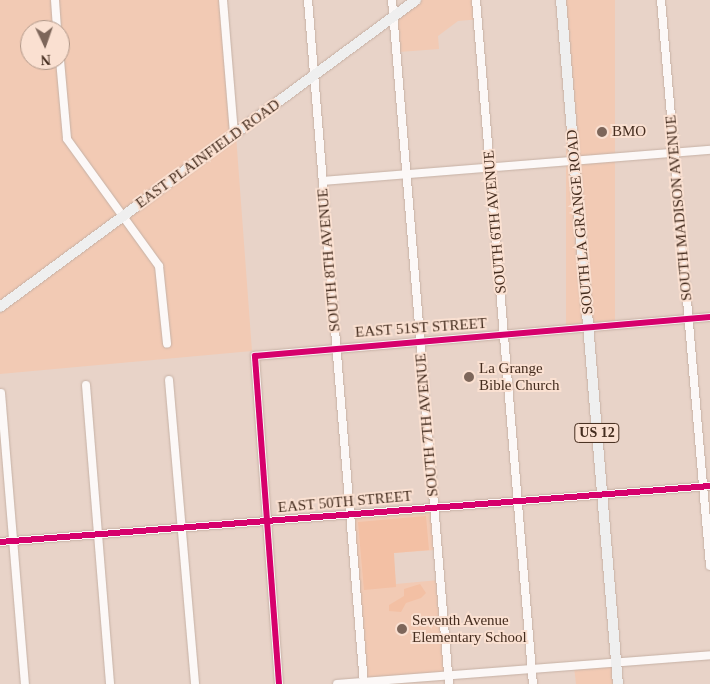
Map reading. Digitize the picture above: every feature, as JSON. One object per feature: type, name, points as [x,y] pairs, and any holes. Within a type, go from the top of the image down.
[{"type":"main road","name":"EAST PLAINFIELD ROAD","points":[[0,307],[416,0]]},
{"type":"main road","name":"SOUTH LA GRANGE ROAD","points":[[561,0],[618,684]]},
{"type":"street","points":[[55,0],[56,20]]},
{"type":"street","points":[[223,0],[234,135]]},
{"type":"street","name":"SOUTH 8TH AVENUE","points":[[308,0],[364,683]]},
{"type":"street","name":"SOUTH 7TH AVENUE","points":[[392,0],[448,680]]},
{"type":"street","name":"SOUTH 6TH AVENUE","points":[[476,0],[533,684]]},
{"type":"street","name":"SOUTH MADISON AVENUE","points":[[661,0],[689,319],[707,486],[710,566]]},
{"type":"street","points":[[61,70],[67,139],[159,266],[167,344]]},
{"type":"street","points":[[323,180],[710,150]]},
{"type":"street","name":"EAST 51ST STREET","points":[[265,521],[255,356],[336,347],[710,318]]},
{"type":"street","points":[[169,380],[195,684]]},
{"type":"street","points":[[86,385],[110,684]]},
{"type":"street","points":[[1,393],[25,684]]},
{"type":"street","name":"EAST 50TH STREET","points":[[0,542],[707,486]]},
{"type":"street","points":[[265,521],[279,684]]},
{"type":"street","points":[[337,684],[448,680],[532,669],[710,655]]},
{"type":"shaded area","points":[[0,0],[226,0],[252,351],[0,374]]},
{"type":"shaded area","points":[[421,0],[479,0],[481,19],[458,21],[438,36],[439,49],[399,52],[396,18]]},
{"type":"shaded area","points":[[566,0],[615,0],[615,325],[566,325]]},
{"type":"shaded area","name":"Seventh Avenue Elementary School","points":[[433,508],[436,550],[393,553],[396,584],[439,580],[446,674],[365,681],[352,515]]},
{"type":"shaded area","points":[[426,516],[429,550],[394,553],[396,587],[364,590],[358,522]]},
{"type":"shaded area","points":[[420,584],[426,593],[421,598],[406,603],[401,612],[389,611],[389,605],[404,596],[404,589]]},
{"type":"shaded area","points":[[614,664],[616,684],[576,684],[574,667]]},
{"type":"cycle path","points":[[279,684],[255,356],[710,317]]},
{"type":"cycle path","points":[[0,542],[710,486]]},
{"type":"place","name":"BMO","points":[[602,132]]},
{"type":"place","name":"La Grange Bible Church","points":[[469,377]]},
{"type":"place","name":"Seventh Avenue Elementary School","points":[[402,629]]}]
